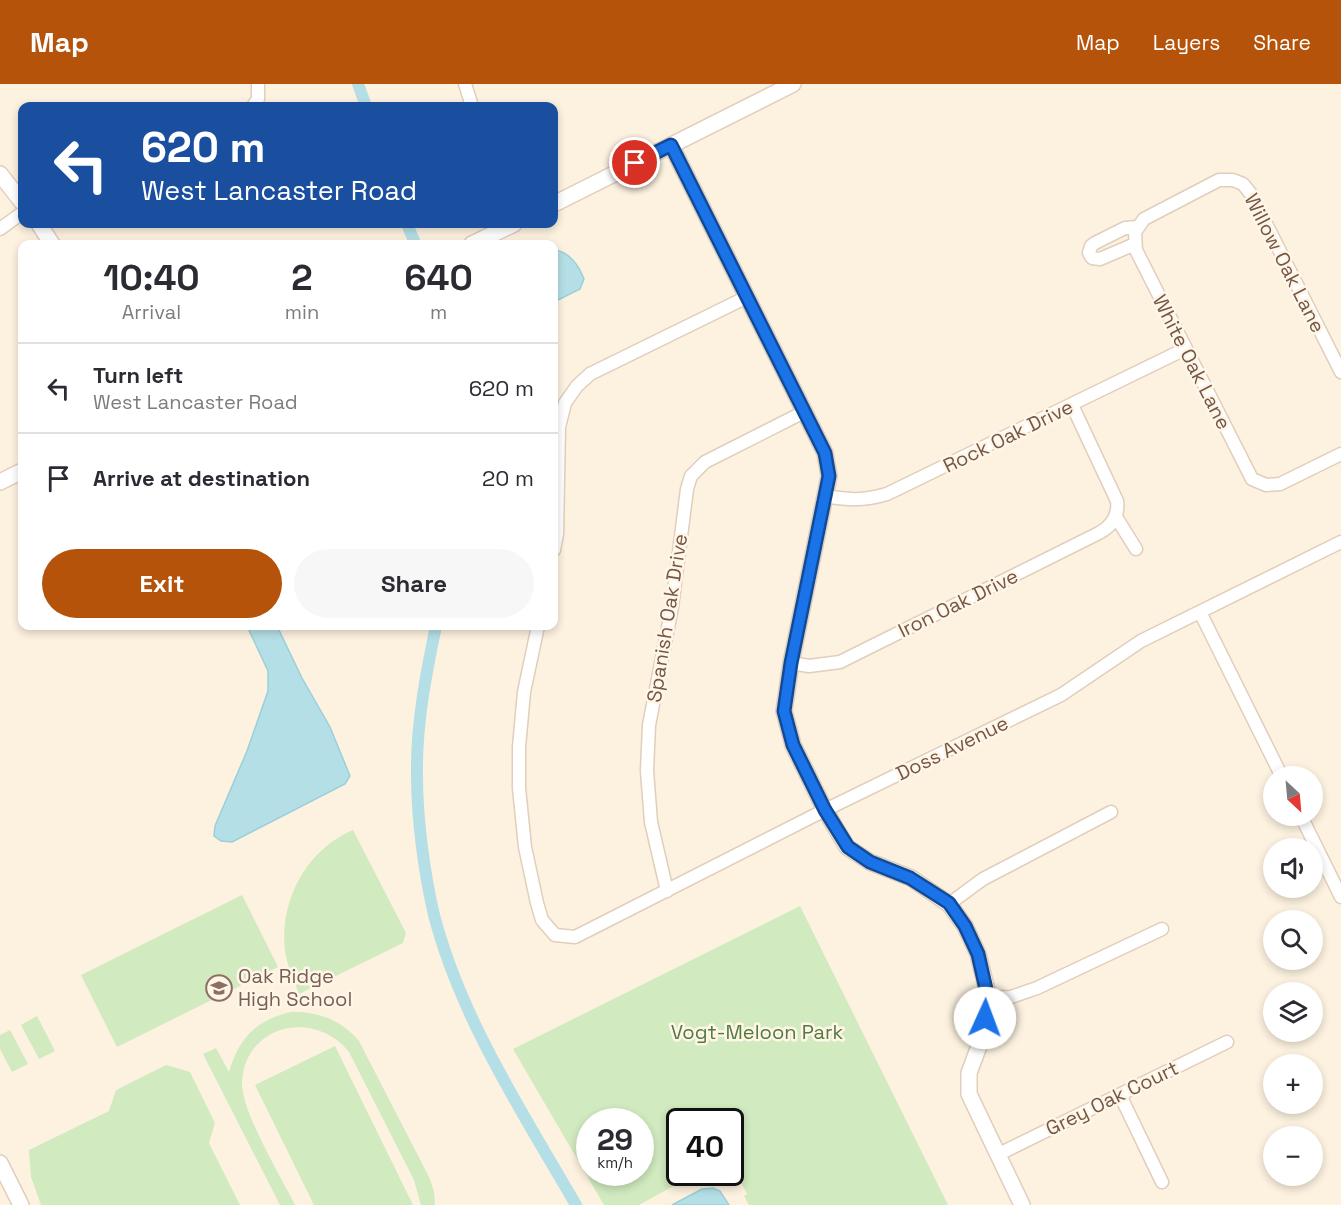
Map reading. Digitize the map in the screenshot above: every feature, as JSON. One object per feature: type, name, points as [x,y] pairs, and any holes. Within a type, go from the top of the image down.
[{"type":"street","points":[[256,102],[258,84]]},
{"type":"street","points":[[465,84],[471,102]]},
{"type":"street","points":[[558,202],[793,84]]},
{"type":"street","points":[[671,145],[825,453],[828,466],[825,496],[791,663],[784,711],[793,745],[825,810],[848,847],[870,862],[910,878],[949,903],[965,926],[978,954],[988,998],[982,1038],[969,1073],[969,1094],[1022,1205]]},
{"type":"street","points":[[0,174],[18,197]]},
{"type":"street","name":"Willow Oak Lane","points":[[1137,228],[1150,215],[1219,180],[1233,180],[1243,184],[1251,194],[1341,372]]},
{"type":"street","points":[[0,229],[18,216]]},
{"type":"street","points":[[480,240],[506,228]]},
{"type":"street","points":[[1125,228],[1137,228],[1135,244],[1100,259],[1092,258],[1089,253],[1095,243],[1125,228]]},
{"type":"street","name":"White Oak Lane","points":[[1135,244],[1185,349],[1252,479],[1266,485],[1280,484],[1341,454]]},
{"type":"street","points":[[558,498],[560,427],[565,403],[577,386],[590,374],[747,297]]},
{"type":"street","name":"Rock Oak Drive","points":[[825,496],[852,501],[887,494],[1185,349]]},
{"type":"street","points":[[1072,405],[1115,493],[1118,506],[1116,517],[1136,549]]},
{"type":"street","name":"Spanish Oak Drive","points":[[668,891],[651,822],[647,771],[650,725],[672,607],[687,489],[691,476],[705,462],[804,412]]},
{"type":"street","points":[[0,482],[18,473]]},
{"type":"street","name":"Iron Oak Drive","points":[[791,663],[809,666],[840,662],[1099,533],[1116,517]]},
{"type":"street","name":"Doss Avenue","points":[[537,630],[524,692],[519,747],[519,788],[525,847],[542,920],[555,935],[575,937],[1061,694],[1141,641],[1341,542]]},
{"type":"street","points":[[1200,612],[1276,766]]},
{"type":"street","points":[[949,903],[983,879],[1111,812]]},
{"type":"street","points":[[1306,826],[1341,897]]},
{"type":"street","points":[[988,998],[1011,997],[1037,988],[1162,929]]},
{"type":"street","name":"Grey Oak Court","points":[[997,1155],[1227,1042]]},
{"type":"street","points":[[1120,1095],[1162,1182]]},
{"type":"street","points":[[0,1163],[21,1205]]},
{"type":"green space","points":[[353,830],[406,933],[403,943],[299,994],[285,950],[284,932],[292,896],[310,863],[322,850]]},
{"type":"green space","points":[[242,895],[278,967],[117,1047],[81,975]]},
{"type":"green space","name":"Vogt-Meloon Park","points":[[800,906],[948,1205],[749,1205],[744,1196],[747,1194],[743,1186],[744,1108],[666,1108],[666,1186],[673,1186],[639,1205],[604,1205],[593,1186],[654,1186],[654,1108],[576,1108],[576,1157],[513,1049]]},
{"type":"green space","points":[[291,1012],[310,1013],[328,1018],[345,1027],[359,1041],[429,1177],[434,1191],[435,1205],[421,1205],[414,1180],[349,1052],[334,1038],[318,1030],[300,1027],[283,1029],[267,1036],[254,1048],[245,1064],[242,1084],[248,1111],[255,1127],[295,1205],[280,1205],[203,1054],[216,1048],[229,1072],[238,1049],[251,1032],[268,1020]]},
{"type":"green space","points":[[37,1016],[55,1051],[39,1059],[21,1025]]},
{"type":"green space","points":[[10,1030],[28,1064],[12,1072],[0,1049],[0,1035]]},
{"type":"green space","points":[[335,1046],[413,1205],[314,1205],[255,1085]]},
{"type":"green space","points":[[166,1065],[190,1072],[215,1123],[209,1143],[240,1205],[41,1205],[31,1177],[29,1150],[109,1111],[116,1090]]},
{"type":"water","points":[[558,251],[573,260],[579,269],[584,279],[580,289],[558,300]]},
{"type":"water","points":[[249,630],[279,630],[302,678],[330,727],[350,776],[345,784],[232,842],[221,841],[214,836],[215,826],[247,751],[268,691],[268,671]]},
{"type":"water","points":[[713,1188],[720,1191],[729,1205],[672,1205],[702,1189]]},
{"type":"waterway","points":[[358,84],[365,102]]},
{"type":"waterway","points":[[409,228],[414,240]]},
{"type":"waterway","points":[[435,630],[422,700],[417,756],[420,827],[434,915],[460,991],[477,1028],[515,1100],[576,1205]]},
{"type":"place","name":"Oak Ridge High School","points":[[219,988]]},
{"type":"route","points":[[635,163],[671,145],[825,453],[829,476],[791,663],[784,711],[793,745],[825,810],[848,847],[870,862],[910,878],[949,903],[965,926],[978,954],[988,998],[985,1018]]}]
